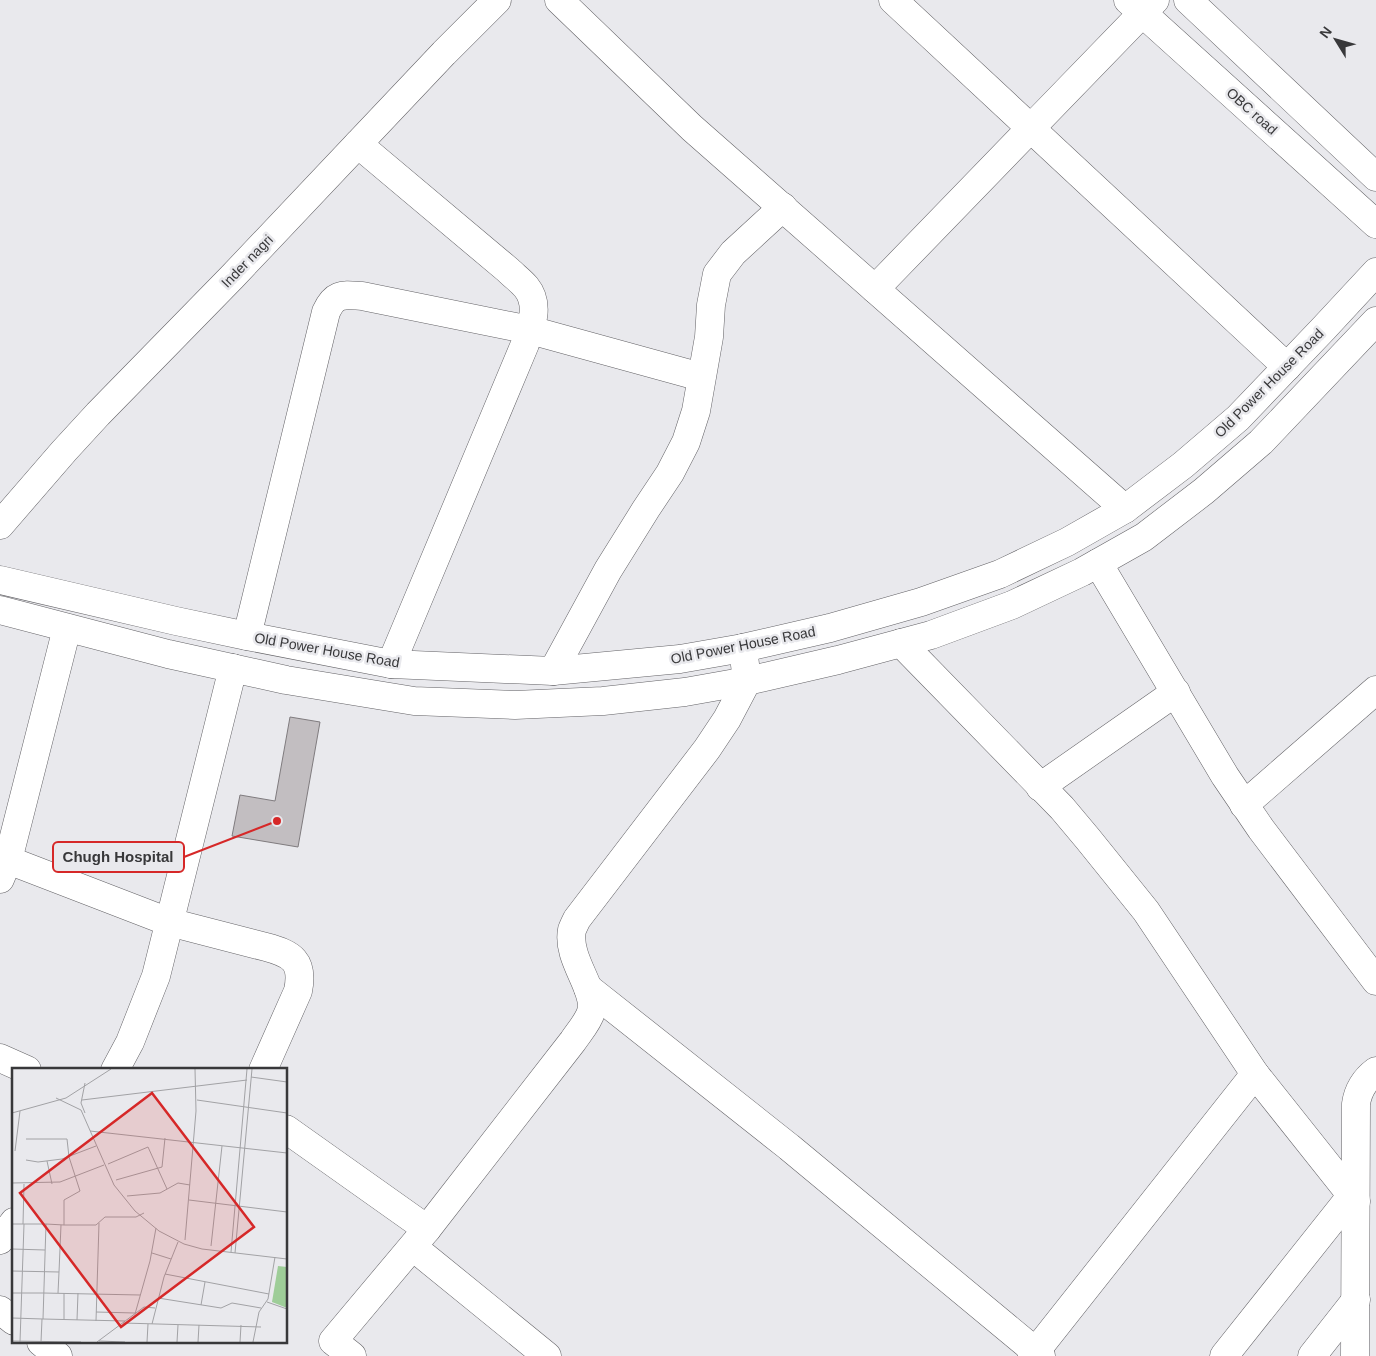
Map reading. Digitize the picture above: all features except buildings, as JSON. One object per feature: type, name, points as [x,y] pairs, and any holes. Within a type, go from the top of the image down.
[{"type":"main road","name":"Inder nagri","points":[[0,525],[98,414],[232,277],[444,53],[498,0]]},
{"type":"main road","points":[[559,0],[692,128],[1125,509]]},
{"type":"main road","points":[[893,0],[1287,366]]},
{"type":"main road","points":[[1188,0],[1376,177]]},
{"type":"main road","points":[[875,289],[1030,128],[1141,4]]},
{"type":"main road","name":"OBC road","points":[[1141,4],[1376,224]]},
{"type":"main road","points":[[358,144],[508,270],[526,287],[533,299],[534,317],[530,330],[391,664]]},
{"type":"main road","points":[[553,671],[608,570],[670,473],[686,442],[696,411],[717,274],[733,253],[782,207]]},
{"type":"main road","name":"Old Power House Road","points":[[0,580],[247,636],[391,664],[553,671],[680,659],[743,648],[830,628],[921,602],[1000,574],[1067,542],[1125,509],[1183,465],[1238,418],[1376,272]]},
{"type":"main road","points":[[247,636],[326,312],[334,298],[341,295],[362,296],[530,330],[702,377]]},
{"type":"main road","points":[[0,610],[168,654],[286,680],[414,701],[516,705],[603,701],[686,692],[747,681],[901,643],[1012,605],[1082,572],[1144,537],[1204,491],[1261,442],[1376,321]]},
{"type":"main road","points":[[1098,563],[1244,805],[1373,969]]},
{"type":"main road","points":[[67,628],[2,865],[169,922],[280,951],[288,955],[296,962],[300,969],[298,991],[264,1068]]},
{"type":"main road","points":[[901,643],[1062,808],[1088,839],[1146,911],[1254,1074],[1354,1198]]},
{"type":"main road","points":[[336,1351],[420,1238],[587,1021],[592,1011],[592,1004],[588,988],[576,963],[572,946],[572,930],[576,920],[707,749],[727,719],[747,681],[743,648]]},
{"type":"main road","points":[[117,1068],[130,1042],[156,976],[233,668]]},
{"type":"main road","points":[[1244,805],[1376,690]]},
{"type":"main road","points":[[1040,787],[1176,692]]},
{"type":"main road","points":[[588,988],[788,1146],[1036,1354],[1254,1074]]},
{"type":"main road","points":[[0,1058],[22,1068]]},
{"type":"main road","points":[[1355,1356],[1363,1303],[1354,1198],[1356,1104],[1362,1085],[1376,1071]]},
{"type":"main road","points":[[288,1131],[420,1238],[547,1356]]},
{"type":"main road","points":[[1224,1356],[1354,1198]]},
{"type":"main road","points":[[0,1240],[12,1225]]},
{"type":"main road","points":[[1312,1356],[1363,1303]]},
{"type":"main road","points":[[0,1310],[12,1319]]},
{"type":"main road","points":[[43,1344],[58,1356]]},
{"type":"place","name":"Chugh Hospital","points":[[277,821]]}]
